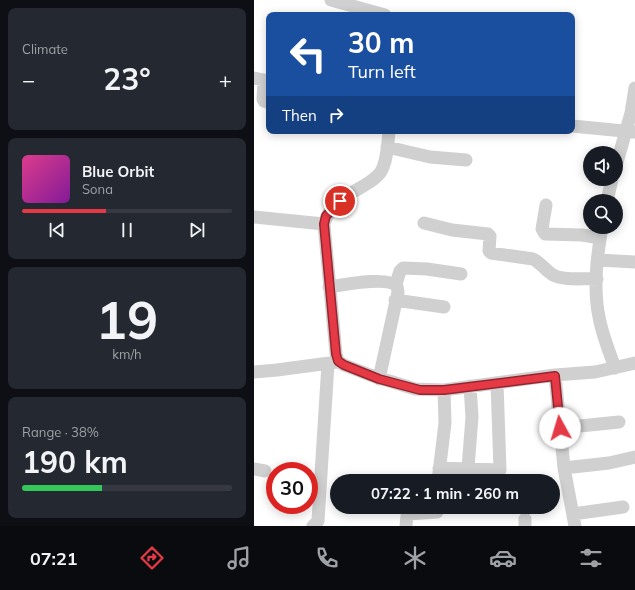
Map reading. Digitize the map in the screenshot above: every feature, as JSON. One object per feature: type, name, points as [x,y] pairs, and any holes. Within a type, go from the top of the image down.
[{"type":"street","points":[[331,0],[374,12]]},
{"type":"street","points":[[254,78],[264,80],[263,99],[266,101]]},
{"type":"street","points":[[623,150],[631,131],[631,113],[635,88]]},
{"type":"street","points":[[575,126],[631,131]]},
{"type":"street","points":[[313,526],[318,522],[333,363],[336,354],[324,224],[326,216],[340,201],[372,180],[381,172],[389,134]]},
{"type":"street","points":[[387,147],[430,157],[466,160]]},
{"type":"street","points":[[546,205],[542,229],[545,234],[588,234]]},
{"type":"street","points":[[254,217],[324,224]]},
{"type":"street","points":[[424,223],[452,230],[488,234],[490,236],[489,252],[491,254],[533,259],[549,272],[561,278],[597,279]]},
{"type":"street","points":[[601,234],[597,279],[599,316],[603,334],[615,368]]},
{"type":"street","points":[[598,260],[635,262]]},
{"type":"street","points":[[379,379],[398,289],[396,284],[400,271],[403,268],[427,269],[461,274]]},
{"type":"street","points":[[329,287],[376,281],[396,284]]},
{"type":"street","points":[[395,300],[444,307]]},
{"type":"street","points":[[254,372],[333,363],[344,365],[379,379],[415,389],[444,390],[595,372],[635,363]]},
{"type":"street","points":[[555,376],[564,468],[574,520],[623,507]]},
{"type":"street","points":[[439,468],[498,470],[500,468],[497,383]]},
{"type":"street","points":[[468,468],[472,417],[470,386]]},
{"type":"street","points":[[439,474],[445,424],[444,390]]},
{"type":"street","points":[[560,428],[619,422]]},
{"type":"street","points":[[564,468],[609,463],[635,457]]},
{"type":"street","points":[[406,526],[408,514]]},
{"type":"route","points":[[340,201],[326,216],[324,224],[336,354],[338,361],[341,364],[379,379],[420,390],[444,390],[555,376],[560,428]]}]
